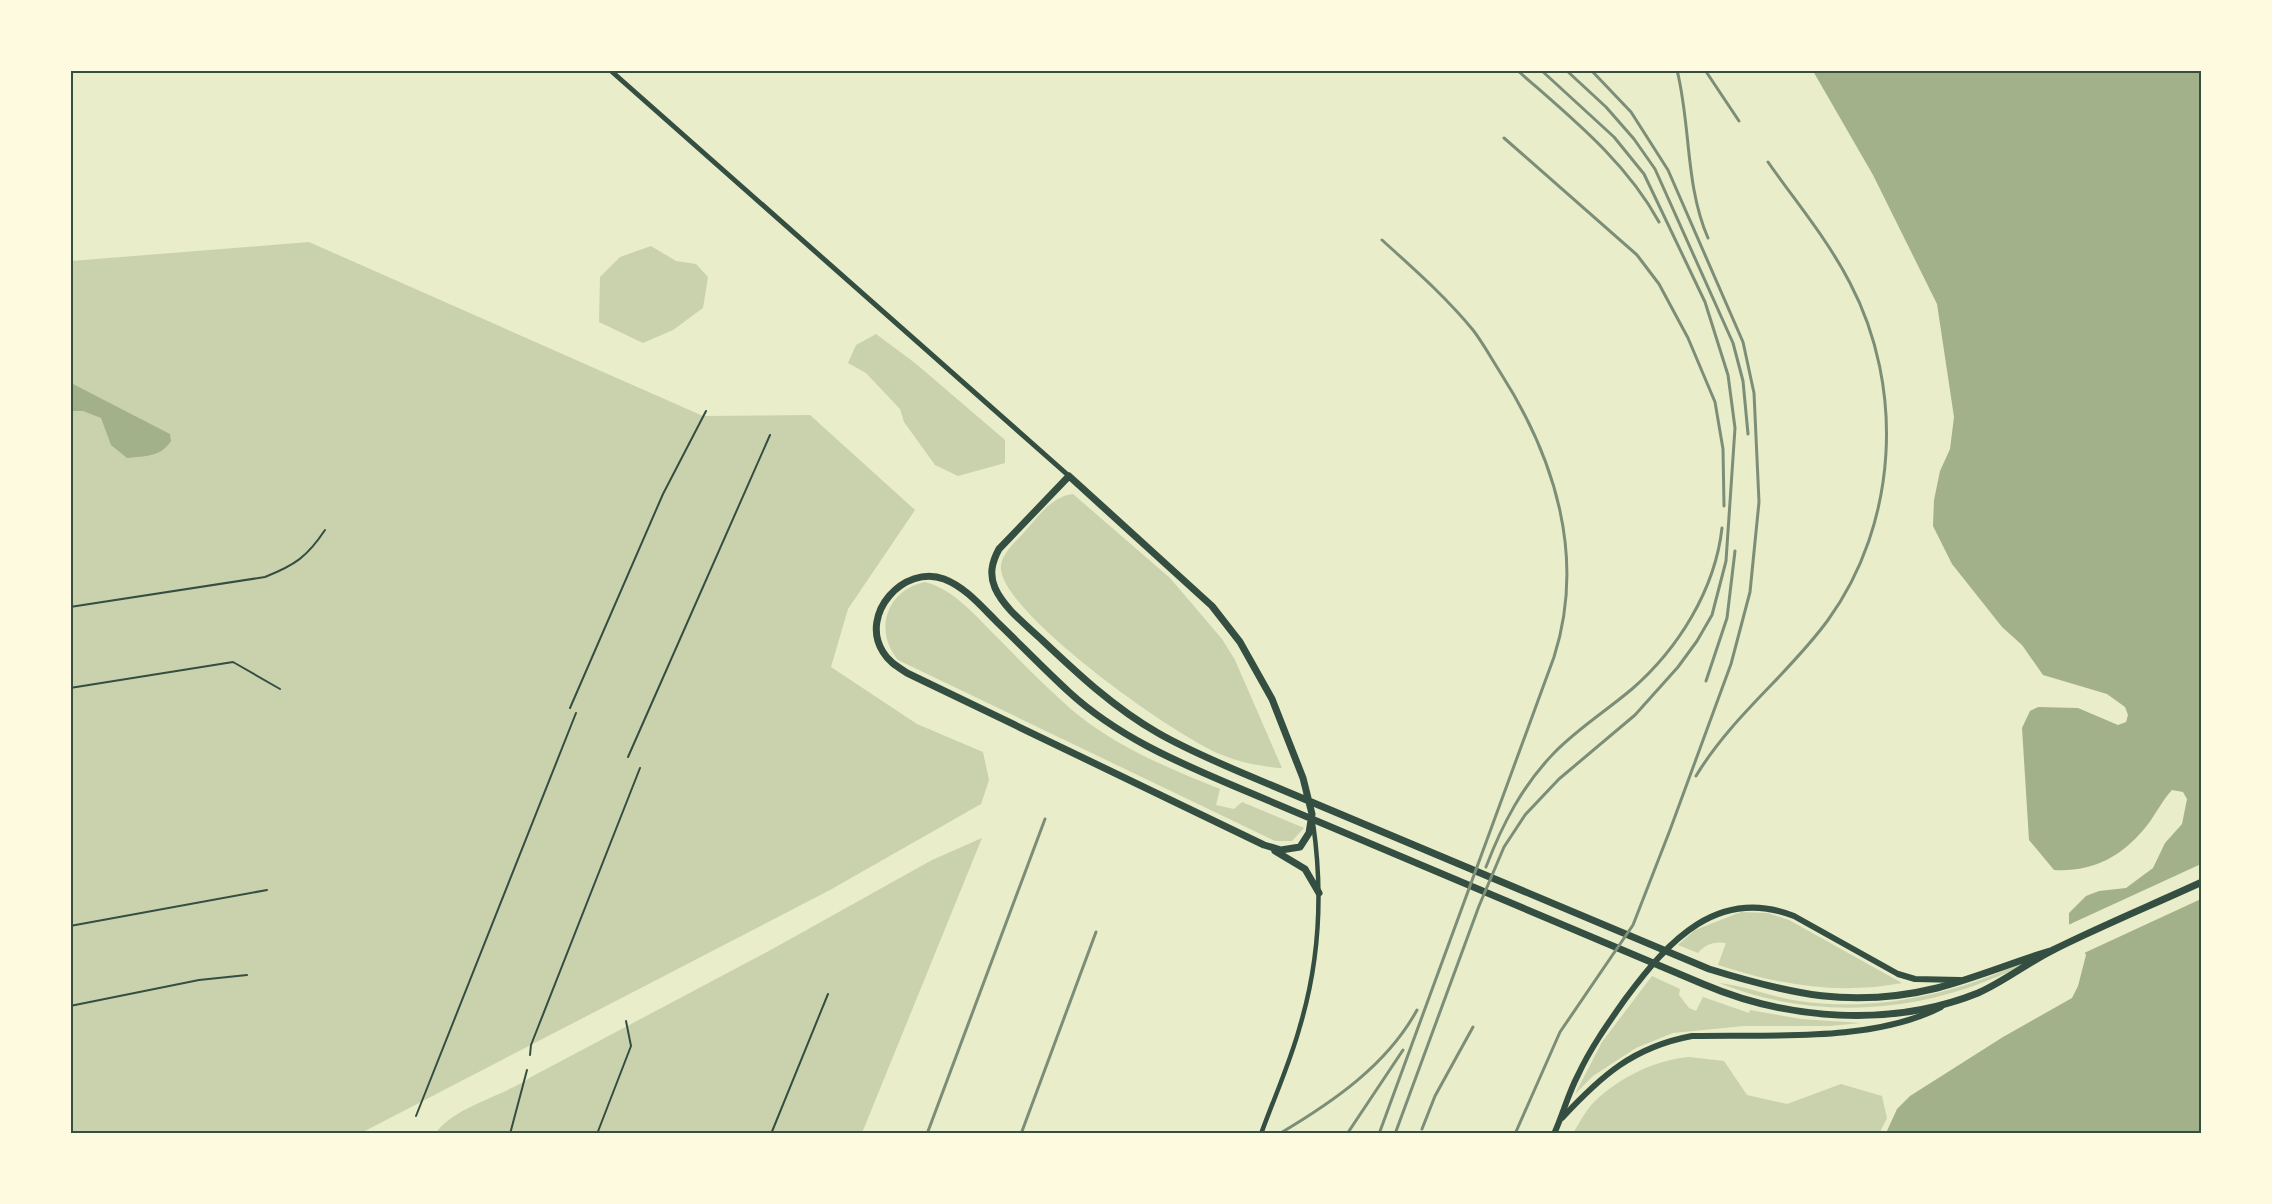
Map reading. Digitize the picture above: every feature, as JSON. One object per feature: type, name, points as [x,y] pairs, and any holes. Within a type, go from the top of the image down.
[{"type":"main road","points":[[1264,845],[1281,850],[1299,847],[1309,833],[1312,814],[1295,753],[1272,699],[1240,642],[1212,606],[1069,476],[999,549],[993,560],[992,573],[996,588],[1011,610],[1109,699],[1157,733],[1240,772],[1709,969],[1772,989],[1838,998],[1865,998],[1908,993],[1965,979],[2050,951],[2202,882]]},
{"type":"main road","points":[[1319,893],[1305,869],[1264,845],[928,684],[892,663],[882,651],[877,630],[878,617],[889,595],[909,579],[923,575],[933,576],[959,587],[1071,693],[1117,730],[1171,759],[1703,984],[1770,1006],[1817,1014],[1861,1015],[1950,1002]]},
{"type":"main road","points":[[1554,1134],[1577,1076],[1598,1038],[1634,988],[1687,929],[1703,920],[1733,909],[1763,907],[1778,909],[1810,924],[1884,968],[1907,977],[1942,981],[1965,979]]},
{"type":"main road","points":[[1560,1121],[1599,1079],[1634,1056],[1670,1040],[1692,1036],[1851,1030],[1914,1018],[2001,982],[2050,951]]},
{"type":"street","points":[[610,70],[1069,476]]},
{"type":"street","points":[[1261,1134],[1300,1028],[1317,954],[1319,893],[1312,814]]},
{"type":"lane","points":[[570,708],[663,494],[706,411]]},
{"type":"lane","points":[[627,757],[770,435]]},
{"type":"lane","points":[[70,607],[265,577],[282,570],[311,552],[325,530]]},
{"type":"lane","points":[[70,688],[233,662],[280,689]]},
{"type":"lane","points":[[416,1116],[576,713]]},
{"type":"lane","points":[[530,1055],[531,1045],[640,768]]},
{"type":"lane","points":[[70,926],[267,890]]},
{"type":"lane","points":[[70,1006],[199,980],[247,975]]},
{"type":"lane","points":[[771,1134],[828,994]]},
{"type":"lane","points":[[597,1134],[631,1046],[626,1021]]},
{"type":"lane","points":[[510,1134],[527,1070]]},
{"type":"shaded area","points":[[1813,71],[2201,71],[2201,1133],[1886,1133],[1897,1109],[1910,1096],[2003,1037],[2072,998],[2078,986],[2086,955],[2069,924],[2069,913],[2086,896],[2099,891],[2126,888],[2153,868],[2165,843],[2182,824],[2187,799],[2183,792],[2172,790],[2149,823],[2126,848],[2093,866],[2054,870],[2029,840],[2022,728],[2030,711],[2038,707],[2078,708],[2118,725],[2126,722],[2128,715],[2125,707],[2107,694],[2043,675],[2022,645],[2002,627],[1952,564],[1933,526],[1934,500],[1940,471],[1950,449],[1954,417],[1937,304],[1873,175]]},
{"type":"shaded area","points":[[309,242],[703,416],[810,415],[915,510],[848,609],[831,667],[917,724],[983,752],[989,780],[981,804],[830,890],[361,1133],[71,1133],[71,261]]},
{"type":"shaded area","points":[[651,246],[676,261],[696,264],[708,277],[703,308],[673,330],[643,343],[599,322],[600,277],[620,257]]},
{"type":"shaded area","points":[[876,334],[915,363],[1005,440],[1005,463],[958,476],[935,465],[904,422],[900,409],[866,373],[848,363],[856,345]]},
{"type":"shaded area","points":[[71,383],[170,434],[171,441],[157,453],[127,458],[111,445],[101,418],[83,411],[71,411]]},
{"type":"shaded area","points":[[1073,494],[1170,578],[1222,639],[1235,660],[1282,768],[1232,758],[1202,745],[1171,727],[1062,645],[1010,591],[1001,570],[1006,553],[1047,507],[1059,498]]},
{"type":"shaded area","points":[[925,582],[957,598],[1063,702],[1106,735],[1162,765],[1220,789],[1216,805],[1234,809],[1242,802],[1304,828],[1292,841],[1275,841],[898,660],[886,636],[888,613],[893,602],[901,593]]},
{"type":"shaded area","points":[[982,838],[862,1133],[435,1134],[443,1124],[466,1109],[520,1084],[767,952],[932,860]]},
{"type":"shaded area","points":[[1741,912],[1768,913],[1789,920],[1902,983],[1832,988],[1786,983],[1718,965],[1726,943],[1711,944],[1698,953],[1678,945],[1695,930]]},
{"type":"shaded area","points":[[2026,962],[2006,973],[1952,993],[1885,1006],[1852,1008],[1784,1002],[1719,983],[1799,1001],[1828,1004],[1885,1002],[1914,998],[1970,984]]},
{"type":"shaded area","points":[[1652,976],[1680,989],[1679,995],[1689,1008],[1696,1011],[1703,997],[1749,1013],[1750,1010],[1801,1019],[1861,1023],[1829,1026],[1744,1026],[1673,1033],[1636,1048],[1593,1076],[1575,1094],[1602,1042]]},
{"type":"shaded area","points":[[1689,1057],[1724,1061],[1747,1095],[1787,1104],[1841,1084],[1882,1096],[1887,1118],[1879,1134],[1573,1133],[1585,1113],[1614,1085],[1650,1066]]},
{"type":"pier","points":[[2201,864],[2201,899],[2082,954],[2066,926]]},
{"type":"railway","points":[[1517,70],[1576,122],[1613,159],[1630,179],[1659,222]]},
{"type":"railway","points":[[1395,1134],[1479,906],[1504,847],[1525,815],[1559,779],[1635,715],[1678,667],[1712,615],[1726,561],[1735,428],[1728,375],[1705,302],[1644,174],[1614,137],[1541,70]]},
{"type":"railway","points":[[1566,70],[1606,107],[1634,139],[1655,169],[1733,343],[1743,381],[1748,434]]},
{"type":"railway","points":[[1515,1134],[1560,1032],[1633,925],[1670,830],[1731,664],[1750,592],[1759,502],[1754,393],[1743,342],[1668,170],[1631,112],[1591,70]]},
{"type":"railway","points":[[1677,70],[1685,112],[1695,197],[1708,238]]},
{"type":"railway","points":[[1705,70],[1739,121]]},
{"type":"railway","points":[[1504,138],[1637,255],[1659,284],[1688,338],[1715,402],[1723,449],[1724,506]]},
{"type":"railway","points":[[1696,776],[1726,734],[1796,659],[1828,620],[1851,582],[1869,541],[1880,498],[1886,454],[1886,410],[1880,366],[1868,324],[1850,283],[1832,252],[1768,162]]},
{"type":"railway","points":[[1379,1134],[1554,657],[1563,620],[1567,582],[1560,509],[1550,474],[1519,405],[1473,330],[1441,295],[1382,240]]},
{"type":"railway","points":[[1486,867],[1514,807],[1532,779],[1572,736],[1649,673],[1679,637],[1703,596],[1718,551],[1722,528]]},
{"type":"railway","points":[[1706,681],[1727,618],[1735,551]]},
{"type":"railway","points":[[927,1134],[1045,819]]},
{"type":"railway","points":[[1021,1134],[1096,932]]},
{"type":"railway","points":[[1279,1134],[1319,1109],[1357,1081],[1390,1048],[1405,1030],[1417,1010]]},
{"type":"railway","points":[[1422,1129],[1435,1096],[1473,1027]]},
{"type":"railway","points":[[1347,1134],[1403,1050]]}]
